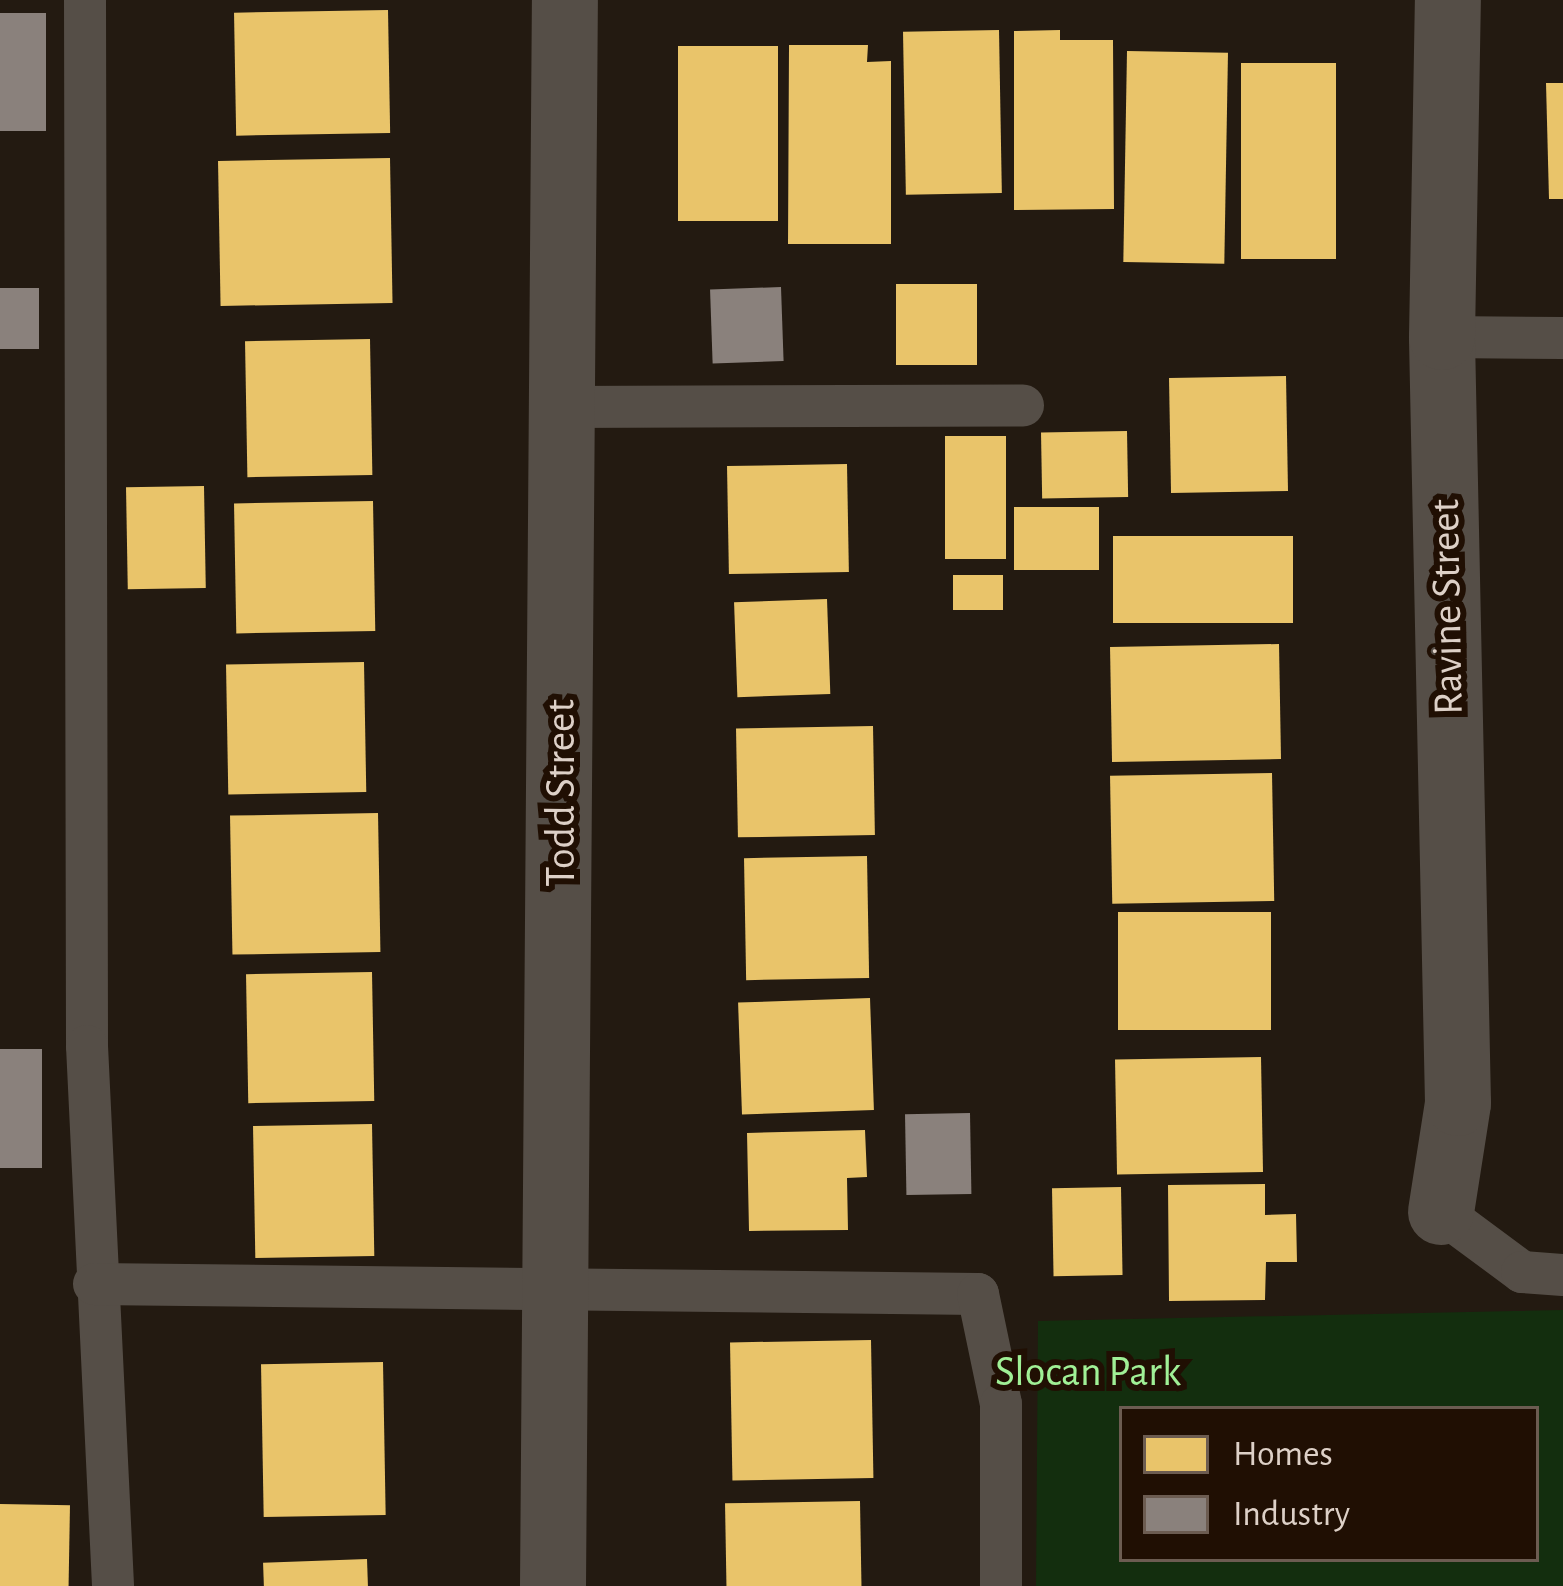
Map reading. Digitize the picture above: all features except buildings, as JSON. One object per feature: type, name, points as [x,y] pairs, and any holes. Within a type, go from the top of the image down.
[{"type":"street","name":"Todd Street","points":[[553,1586],[559,1288],[565,0]]},
{"type":"street","name":"Ravine Street","points":[[1441,1212],[1458,1103],[1442,337],[1448,0]]},
{"type":"lane","points":[[85,0],[82,437],[94,1284],[114,1493],[113,1586]]},
{"type":"lane","points":[[1442,337],[1563,338]]},
{"type":"lane","points":[[563,407],[1023,405]]},
{"type":"lane","points":[[1441,1212],[1522,1272],[1563,1276]]},
{"type":"lane","points":[[94,1284],[978,1294],[1001,1404],[1001,1586]]},
{"type":"green space","name":"Slocan Park","points":[[1563,1310],[1563,1586],[1036,1586],[1038,1321]]}]
